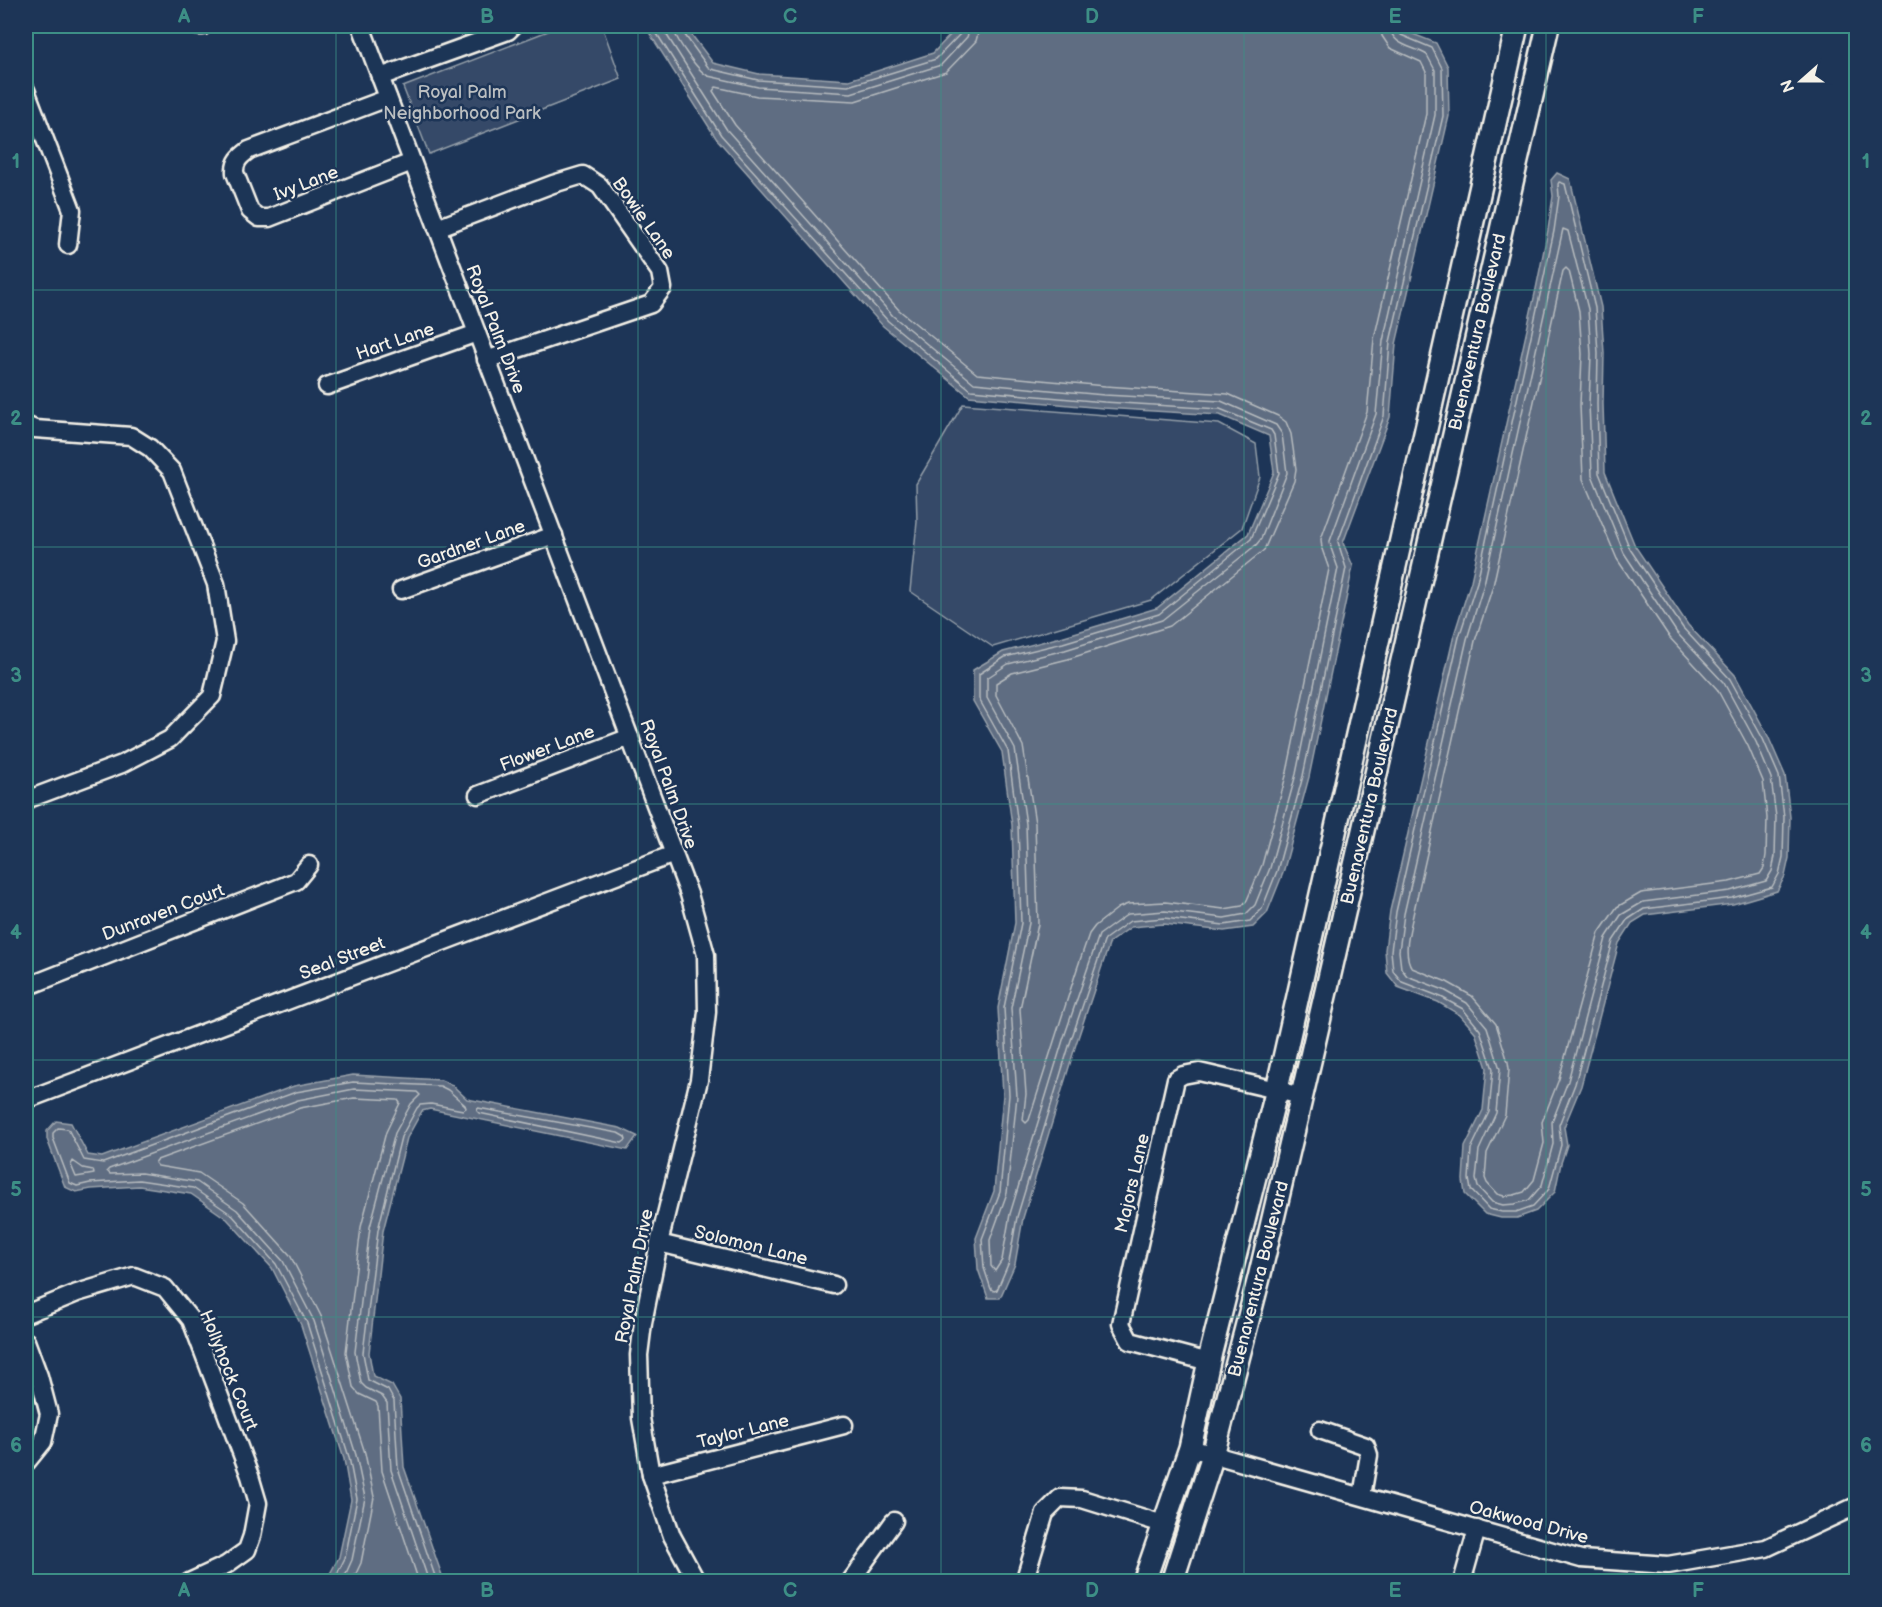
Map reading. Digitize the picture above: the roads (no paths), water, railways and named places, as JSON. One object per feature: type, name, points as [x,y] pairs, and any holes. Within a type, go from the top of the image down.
[{"type":"main road","name":"Buenaventura Boulevard","points":[[1144,1581],[1190,1448],[1277,1089],[1517,26]]},
{"type":"main road","name":"Buenaventura Boulevard","points":[[1172,1581],[1213,1455],[1259,1278],[1548,26]]},
{"type":"street","points":[[197,26],[203,26]]},
{"type":"street","name":"Royal Palm Drive","points":[[360,26],[486,360],[555,535],[689,894],[706,955],[707,1012],[699,1080],[659,1242],[639,1355],[641,1418],[651,1475],[672,1536],[697,1581]]},
{"type":"street","points":[[380,77],[508,32],[513,26]]},
{"type":"street","points":[[26,90],[72,210],[68,245]]},
{"type":"street","name":"Ivy Lane","points":[[388,98],[249,150],[240,157],[235,166],[235,173],[250,211],[259,218],[269,218],[412,162]]},
{"type":"street","name":"Bowie Lane","points":[[437,228],[583,175],[600,186],[660,272],[663,288],[651,304],[486,360]]},
{"type":"street","name":"Hart Lane","points":[[327,386],[477,333]]},
{"type":"street","points":[[26,425],[35,429],[130,436],[150,448],[172,471],[216,584],[225,641],[212,696],[170,739],[122,764],[26,800]]},
{"type":"street","name":"Gardner Lane","points":[[401,590],[555,535]]},
{"type":"street","name":"Flower Lane","points":[[478,795],[630,737]]},
{"type":"street","name":"Seal Street","points":[[26,1100],[674,854]]},
{"type":"street","name":"Dunraven Court","points":[[26,987],[296,881],[309,865]]},
{"type":"street","points":[[1284,1056],[1310,1061]]},
{"type":"street","name":"Majors Lane","points":[[1209,1362],[1130,1341],[1120,1324],[1176,1079],[1199,1072],[1302,1096]]},
{"type":"street","name":"Solomon Lane","points":[[659,1242],[834,1285]]},
{"type":"street","name":"Hollyhock Court","points":[[26,1314],[77,1293],[134,1276],[165,1288],[191,1320],[258,1503],[247,1550],[226,1565],[189,1581]]},
{"type":"street","points":[[26,1341],[39,1376],[49,1414],[43,1442],[26,1462]]},
{"type":"street","name":"Taylor Lane","points":[[651,1475],[844,1425]]},
{"type":"street","points":[[1320,1430],[1366,1446],[1369,1455],[1362,1496]]},
{"type":"street","name":"Oakwood Drive","points":[[1190,1448],[1581,1559],[1668,1565],[1766,1548],[1857,1506]]},
{"type":"street","points":[[1024,1581],[1045,1513],[1060,1498],[1082,1499],[1163,1524]]},
{"type":"street","points":[[850,1581],[894,1521]]},
{"type":"street","points":[[1462,1581],[1477,1529]]},
{"type":"water","points":[[645,26],[685,26],[713,63],[759,74],[849,80],[933,53],[959,26],[1402,26],[1405,31],[1436,43],[1448,67],[1449,116],[1396,344],[1390,417],[1343,543],[1353,566],[1309,777],[1283,873],[1267,913],[1253,927],[1224,931],[1164,924],[1131,927],[1110,942],[1023,1218],[1015,1264],[1000,1298],[988,1298],[978,1269],[976,1238],[994,1191],[1003,1095],[998,1008],[1015,923],[1012,825],[1002,752],[973,701],[973,670],[1003,652],[1157,608],[1248,534],[1274,472],[1269,436],[1220,415],[1103,408],[969,396],[883,326],[716,138]]},
{"type":"water","points":[[1557,173],[1570,179],[1601,307],[1604,353],[1605,472],[1635,546],[1688,625],[1735,675],[1768,736],[1785,775],[1790,817],[1789,858],[1785,876],[1777,891],[1733,904],[1645,915],[1632,923],[1619,943],[1581,1086],[1564,1127],[1567,1145],[1555,1192],[1536,1211],[1517,1218],[1501,1218],[1485,1214],[1465,1194],[1463,1180],[1465,1147],[1483,1110],[1487,1068],[1475,1032],[1460,1015],[1438,1002],[1398,987],[1387,973],[1385,950],[1390,911],[1454,635],[1471,581],[1536,289],[1553,196],[1551,180]]},
{"type":"water","points":[[353,1075],[441,1080],[452,1085],[467,1099],[620,1128],[637,1136],[627,1150],[430,1109],[422,1111],[407,1138],[383,1231],[369,1353],[373,1376],[392,1385],[400,1399],[404,1467],[444,1581],[326,1581],[339,1557],[351,1500],[344,1459],[301,1325],[272,1268],[227,1219],[191,1194],[139,1186],[76,1192],[65,1187],[47,1139],[47,1131],[56,1121],[71,1123],[88,1155],[102,1157],[294,1086]]},
{"type":"park label","name":"Royal Palm Neighborhood Park","points":[[462,102]]}]
